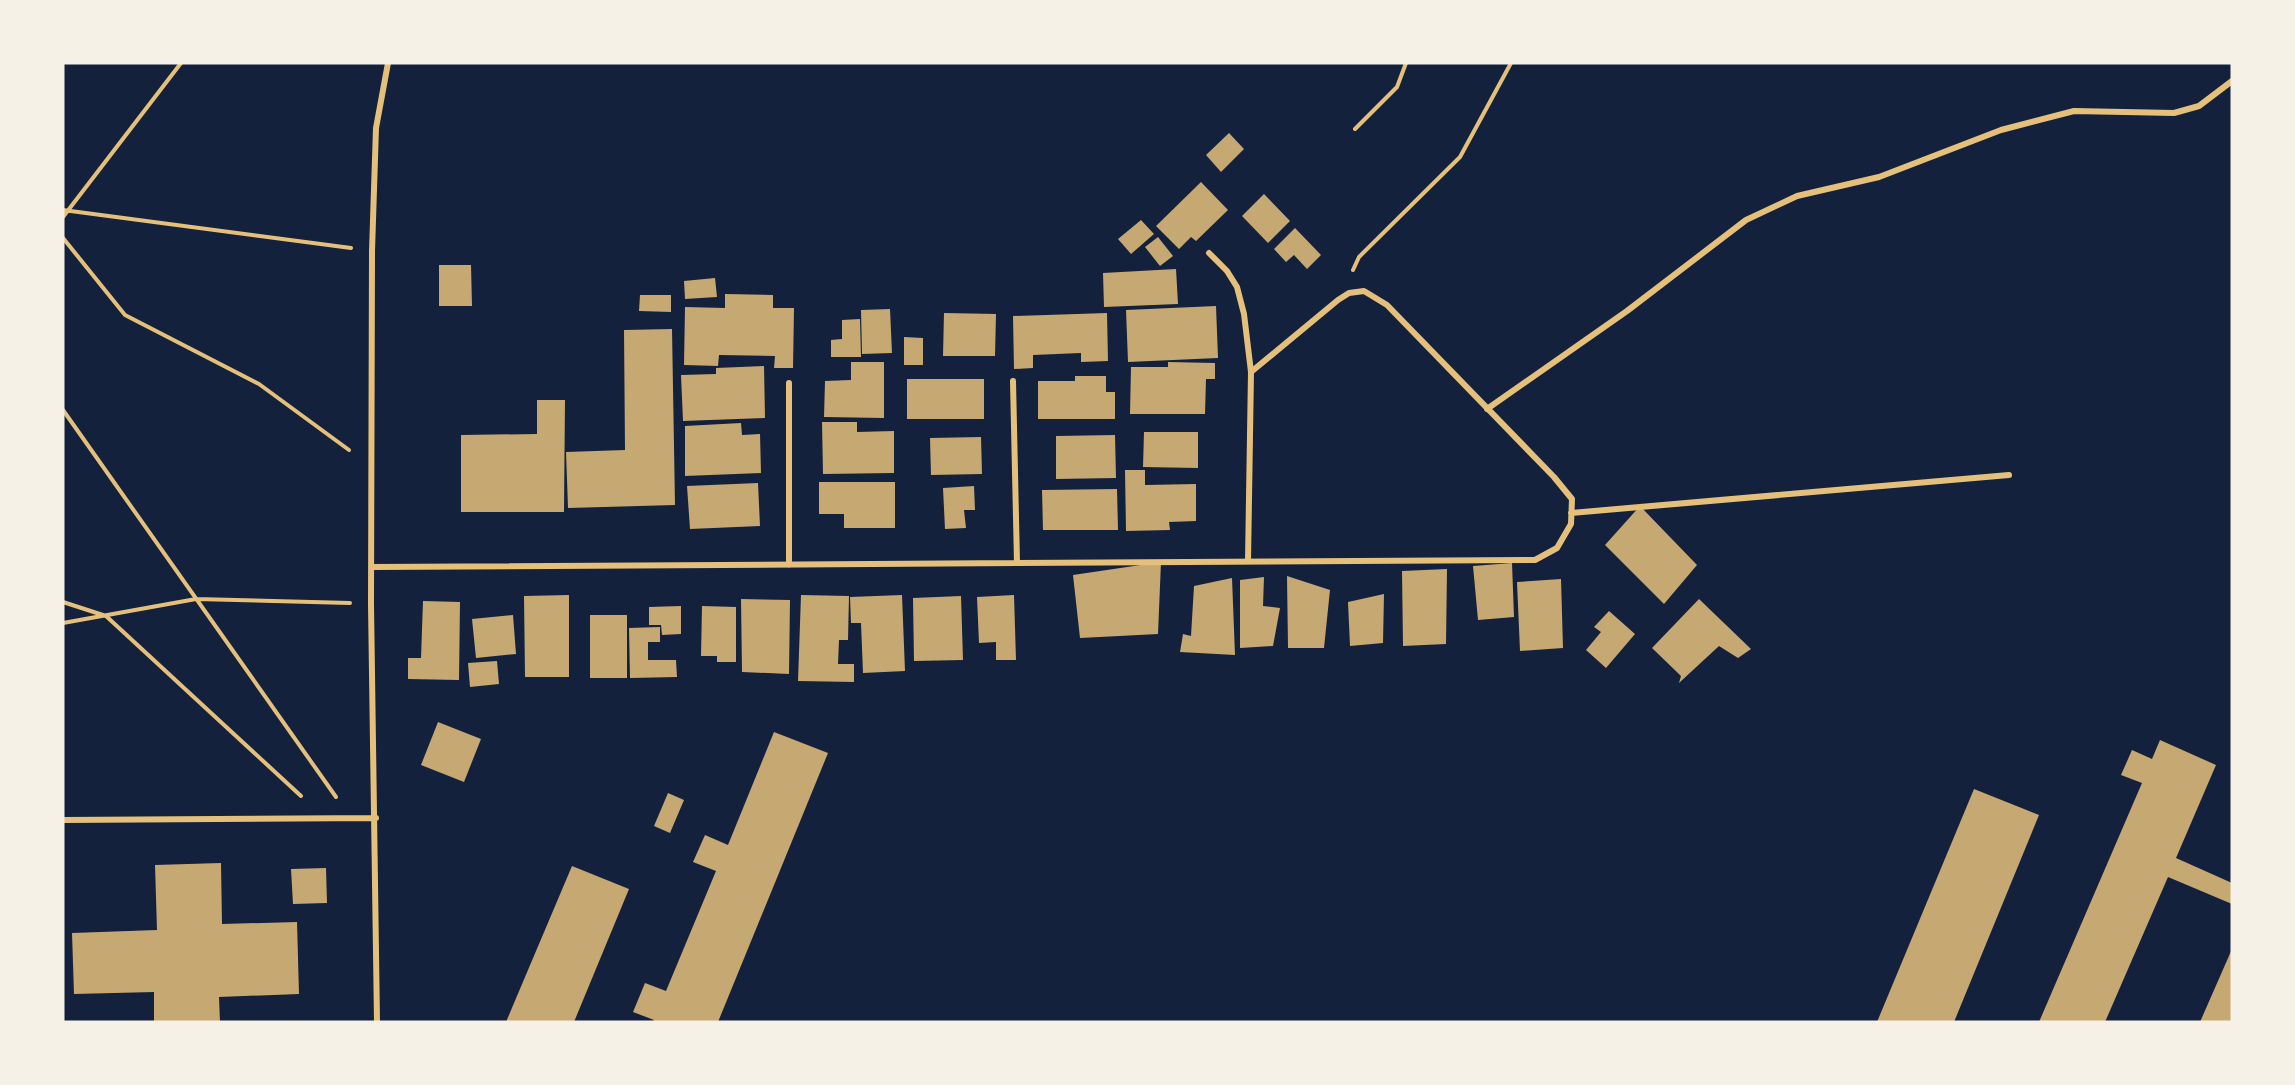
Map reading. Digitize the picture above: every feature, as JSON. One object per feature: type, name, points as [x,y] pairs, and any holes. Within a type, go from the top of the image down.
[{"type":"street","points":[[377,1022],[376,818],[371,604],[372,251],[376,128],[388,63]]},
{"type":"street","points":[[1487,409],[1627,311],[1746,220],[1797,196],[1879,177],[2001,130],[2074,111],[2174,113],[2199,105],[2232,81]]},
{"type":"street","points":[[1209,253],[1227,272],[1237,287],[1244,314],[1251,372],[1248,561]]},
{"type":"street","points":[[371,567],[1535,560],[1557,548],[1571,524],[1572,499],[1554,477],[1387,305],[1365,291],[1349,293],[1338,300],[1251,372]]},
{"type":"street","points":[[1013,381],[1017,563]]},
{"type":"street","points":[[789,383],[789,565]]},
{"type":"street","points":[[1571,513],[2009,475]]},
{"type":"street","points":[[63,830],[64,820],[376,818]]},
{"type":"path","points":[[63,217],[181,63]]},
{"type":"path","points":[[1355,129],[1396,87],[1406,63]]},
{"type":"path","points":[[1349,293],[1348,281],[1359,257],[1460,157],[1511,63]]},
{"type":"path","points":[[63,210],[372,251]]},
{"type":"path","points":[[63,238],[125,315],[260,384],[372,466]]},
{"type":"path","points":[[63,410],[351,818]]},
{"type":"path","points":[[63,623],[196,599],[371,604]]},
{"type":"path","points":[[63,602],[106,616],[325,818]]},
{"type":"building","points":[[1229,133],[1244,149],[1221,172],[1206,155]]},
{"type":"building","points":[[1201,182],[1228,210],[1196,241],[1191,237],[1179,249],[1156,226]]},
{"type":"building","points":[[1264,194],[1290,221],[1268,243],[1242,216]]},
{"type":"building","points":[[1141,220],[1154,234],[1131,254],[1118,239]]},
{"type":"building","points":[[1295,228],[1321,255],[1307,269],[1294,255],[1286,262],[1274,249]]},
{"type":"building","points":[[1158,237],[1173,256],[1160,266],[1145,247]]},
{"type":"building","points":[[439,265],[471,265],[472,306],[439,306]]},
{"type":"building","points":[[1176,269],[1178,304],[1104,307],[1103,273]]},
{"type":"building","points":[[715,278],[717,297],[685,299],[684,281]]},
{"type":"building","points":[[725,294],[773,295],[773,308],[794,308],[793,368],[774,368],[775,356],[719,355],[718,366],[684,365],[685,307],[725,308]]},
{"type":"building","points":[[640,295],[671,295],[671,312],[639,311]]},
{"type":"building","points":[[1216,306],[1218,358],[1128,362],[1126,310]]},
{"type":"building","points":[[890,309],[892,353],[862,354],[861,310]]},
{"type":"building","points":[[944,313],[996,314],[995,356],[943,356]]},
{"type":"building","points":[[1107,313],[1108,361],[1081,362],[1081,353],[1033,355],[1033,368],[1014,369],[1013,316]]},
{"type":"building","points":[[860,319],[861,357],[831,357],[831,340],[842,339],[842,320]]},
{"type":"building","points":[[672,329],[675,505],[568,508],[566,452],[625,450],[624,330]]},
{"type":"building","points":[[904,337],[923,338],[923,365],[904,365]]},
{"type":"building","points":[[851,362],[884,362],[884,418],[824,417],[825,381],[851,380]]},
{"type":"building","points":[[1168,362],[1215,363],[1215,379],[1206,379],[1205,414],[1130,414],[1131,367],[1168,367]]},
{"type":"building","points":[[764,366],[765,418],[683,421],[681,375],[716,374],[716,368]]},
{"type":"building","points":[[1075,376],[1106,376],[1106,392],[1115,392],[1115,419],[1038,419],[1038,381],[1075,381]]},
{"type":"building","points":[[907,379],[984,379],[984,419],[907,419]]},
{"type":"building","points":[[537,400],[565,400],[564,512],[461,512],[461,435],[537,434]]},
{"type":"building","points":[[822,422],[857,422],[857,432],[894,431],[894,473],[823,474]]},
{"type":"building","points":[[741,423],[742,435],[760,434],[761,473],[685,476],[685,426]]},
{"type":"building","points":[[1144,432],[1198,432],[1198,468],[1143,467]]},
{"type":"building","points":[[1115,435],[1116,478],[1056,479],[1056,436]]},
{"type":"building","points":[[981,437],[982,474],[931,475],[930,438]]},
{"type":"building","points":[[1125,470],[1145,470],[1145,485],[1196,484],[1196,521],[1169,522],[1170,530],[1126,531]]},
{"type":"building","points":[[819,482],[895,482],[895,528],[844,528],[844,514],[819,514]]},
{"type":"building","points":[[758,483],[760,526],[690,529],[687,486]]},
{"type":"building","points":[[974,486],[975,510],[964,510],[966,528],[945,529],[943,488]]},
{"type":"building","points":[[1117,489],[1118,530],[1043,530],[1042,490]]},
{"type":"building","points":[[1640,506],[1697,565],[1664,604],[1605,545]]},
{"type":"building","points":[[1161,562],[1158,634],[1080,638],[1073,575]]},
{"type":"building","points":[[1512,563],[1514,617],[1478,620],[1473,566]]},
{"type":"building","points":[[1447,569],[1446,644],[1403,646],[1402,571]]},
{"type":"building","points":[[1287,576],[1330,590],[1324,648],[1288,648]]},
{"type":"building","points":[[1264,577],[1263,606],[1280,608],[1273,646],[1240,648],[1240,580]]},
{"type":"building","points":[[1232,578],[1235,655],[1180,652],[1183,634],[1191,636],[1194,586]]},
{"type":"building","points":[[1561,579],[1563,648],[1520,651],[1517,582]]},
{"type":"building","points":[[1384,594],[1383,643],[1350,646],[1348,602]]},
{"type":"building","points":[[569,595],[569,677],[525,677],[524,596]]},
{"type":"building","points":[[801,595],[849,596],[848,640],[839,640],[838,664],[854,664],[854,682],[798,681]]},
{"type":"building","points":[[902,595],[905,671],[863,673],[861,623],[851,623],[850,597]]},
{"type":"building","points":[[1014,595],[1016,660],[996,660],[996,642],[979,643],[977,597]]},
{"type":"building","points":[[961,596],[963,660],[914,661],[913,598]]},
{"type":"building","points":[[741,599],[790,600],[789,674],[742,672]]},
{"type":"building","points":[[1699,599],[1751,649],[1738,658],[1719,646],[1679,683],[1681,676],[1652,648]]},
{"type":"building","points":[[423,601],[460,602],[459,680],[408,679],[408,658],[421,658]]},
{"type":"building","points":[[681,606],[681,634],[662,635],[661,625],[649,625],[649,607]]},
{"type":"building","points":[[702,606],[736,607],[736,662],[717,662],[717,656],[701,656]]},
{"type":"building","points":[[1609,611],[1635,634],[1606,668],[1586,650],[1601,632],[1594,627]]},
{"type":"building","points":[[513,615],[516,654],[476,658],[472,619]]},
{"type":"building","points":[[590,615],[627,615],[627,678],[590,678]]},
{"type":"building","points":[[660,627],[660,642],[648,642],[648,660],[676,660],[677,677],[630,678],[629,628]]},
{"type":"building","points":[[497,661],[499,684],[470,687],[468,663]]},
{"type":"building","points":[[438,722],[481,739],[464,782],[421,765]]},
{"type":"building","points":[[774,732],[828,753],[718,1022],[653,1022],[654,1020],[633,1012],[645,983],[666,991],[716,871],[693,862],[705,835],[728,845]]},
{"type":"building","points":[[2160,740],[2216,765],[2176,858],[2232,883],[2232,904],[2168,877],[2105,1022],[2039,1022],[2142,783],[2121,775],[2132,750],[2152,759]]},
{"type":"building","points":[[1974,789],[2039,815],[1954,1022],[1877,1022]]},
{"type":"building","points":[[668,793],[684,800],[670,833],[654,826]]},
{"type":"building","points":[[221,863],[222,924],[297,922],[299,994],[219,997],[220,1022],[154,1022],[154,992],[74,994],[72,933],[157,930],[155,865]]},
{"type":"building","points":[[572,866],[629,889],[574,1022],[506,1022]]},
{"type":"building","points":[[326,868],[327,903],[293,904],[291,869]]},
{"type":"building","points":[[2232,949],[2232,1022],[2200,1022]]}]
